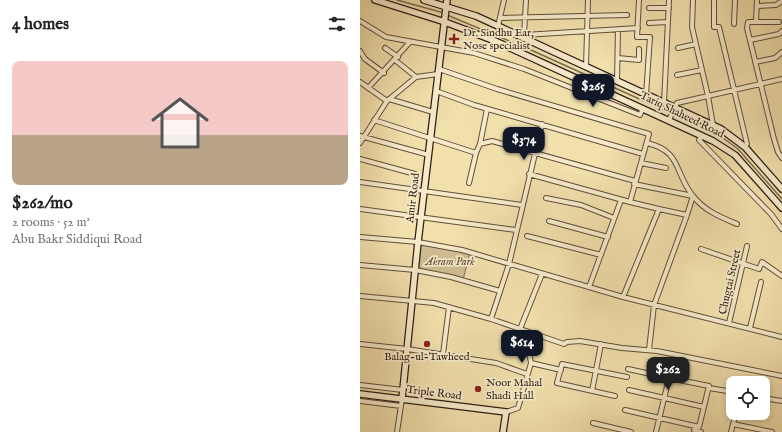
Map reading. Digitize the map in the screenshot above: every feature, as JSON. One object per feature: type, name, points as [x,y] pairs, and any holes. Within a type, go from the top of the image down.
[{"type":"main road","name":"Tariq Shaheed Road","points":[[375,0],[445,21],[495,41],[670,118],[732,152],[782,208]]},
{"type":"main road","name":"Tariq Shaheed Road","points":[[424,0],[448,3],[524,36],[674,109],[713,125],[730,134],[745,146],[782,189]]},
{"type":"main road","name":"Amir Road","points":[[402,398],[430,137],[448,3]]},
{"type":"main road","name":"Triple Road","points":[[360,394],[506,412]]},
{"type":"main road","points":[[504,432],[506,412]]},
{"type":"street","points":[[498,26],[504,0]]},
{"type":"street","points":[[526,0],[524,36],[587,30],[638,28]]},
{"type":"street","points":[[586,66],[588,0]]},
{"type":"street","points":[[639,0],[637,37],[650,37],[646,95]]},
{"type":"street","points":[[664,103],[669,0]]},
{"type":"street","points":[[693,0],[692,27],[713,125]]},
{"type":"street","points":[[714,0],[714,27],[719,27],[747,144],[745,146]]},
{"type":"street","points":[[734,24],[735,0]]},
{"type":"street","points":[[756,22],[757,0]]},
{"type":"street","points":[[757,6],[776,5],[782,1]]},
{"type":"street","points":[[649,8],[669,8]]},
{"type":"street","points":[[500,18],[627,15]]},
{"type":"street","points":[[360,21],[386,37],[474,53],[524,69],[640,115],[643,107]]},
{"type":"street","points":[[649,23],[668,22]]},
{"type":"street","points":[[779,22],[748,22],[747,28],[782,158]]},
{"type":"street","points":[[617,81],[618,29]]},
{"type":"street","points":[[750,40],[779,34],[782,31]]},
{"type":"street","points":[[368,88],[384,73],[410,42]]},
{"type":"street","points":[[678,48],[696,44]]},
{"type":"street","points":[[385,48],[416,77]]},
{"type":"street","points":[[618,58],[639,60],[639,49]]},
{"type":"street","points":[[360,51],[365,59],[384,73]]},
{"type":"street","points":[[755,62],[775,58],[782,52]]},
{"type":"street","points":[[677,75],[702,70]]},
{"type":"street","points":[[360,143],[362,137],[388,100],[416,77],[438,71],[497,90],[649,134],[630,202]]},
{"type":"street","points":[[670,118],[677,103],[782,79]]},
{"type":"street","points":[[361,84],[388,100],[433,112]]},
{"type":"street","points":[[436,91],[487,109],[643,154]]},
{"type":"street","points":[[469,183],[476,153],[480,144],[487,109]]},
{"type":"street","points":[[374,120],[476,153]]},
{"type":"street","points":[[491,319],[509,264],[534,152],[542,124]]},
{"type":"street","points":[[702,136],[699,140],[771,214],[782,229]]},
{"type":"street","points":[[362,137],[429,155]]},
{"type":"street","points":[[480,144],[492,141],[635,182],[692,196]]},
{"type":"street","points":[[646,143],[661,146],[668,151],[692,196],[710,213],[737,224]]},
{"type":"street","points":[[360,160],[415,174]]},
{"type":"street","points":[[640,163],[666,168]]},
{"type":"street","points":[[529,174],[621,200],[687,215]]},
{"type":"street","points":[[360,182],[522,206]]},
{"type":"street","points":[[649,350],[654,306],[687,215],[692,196]]},
{"type":"street","points":[[546,198],[581,206],[614,218]]},
{"type":"street","points":[[590,287],[621,200]]},
{"type":"street","points":[[360,209],[516,230]]},
{"type":"street","points":[[623,297],[659,209]]},
{"type":"street","points":[[550,221],[608,236]]},
{"type":"street","points":[[527,236],[601,255]]},
{"type":"street","points":[[360,237],[418,242],[462,250],[654,306],[750,328],[782,337]]},
{"type":"street","name":"Chugtai Street","points":[[729,323],[747,246]]},
{"type":"street","points":[[701,249],[758,268],[762,262],[782,276]]},
{"type":"street","points":[[360,265],[415,270],[450,276],[500,291]]},
{"type":"street","points":[[520,329],[542,274]]},
{"type":"street","points":[[750,328],[761,282]]},
{"type":"street","points":[[360,296],[434,303],[491,319],[564,344],[567,342],[580,341],[622,348],[649,350],[782,376]]},
{"type":"street","points":[[443,354],[449,307]]},
{"type":"street","points":[[506,412],[518,408],[531,363],[528,346],[534,333]]},
{"type":"street","points":[[360,344],[443,354],[496,363],[527,374]]},
{"type":"street","points":[[592,391],[601,344]]},
{"type":"street","points":[[531,363],[561,370]]},
{"type":"street","points":[[615,396],[557,383],[562,364],[627,377]]},
{"type":"street","points":[[628,369],[726,391]]},
{"type":"street","points":[[656,432],[669,378]]},
{"type":"street","points":[[360,385],[403,390]]},
{"type":"street","points":[[625,410],[699,427],[709,388]]},
{"type":"street","points":[[629,390],[704,407]]},
{"type":"street","points":[[397,432],[402,398]]},
{"type":"street","points":[[770,399],[782,401]]},
{"type":"street","points":[[360,401],[401,406]]},
{"type":"street","points":[[731,432],[734,420]]},
{"type":"street","points":[[593,423],[631,432]]},
{"type":"street","points":[[733,424],[772,432]]},
{"type":"street","points":[[694,430],[701,432]]},
{"type":"green space","name":"Akram Park","points":[[421,243],[470,252],[463,280],[418,269]]},
{"type":"waterway","points":[[397,0],[444,13]]},
{"type":"waterway","points":[[447,15],[531,50],[719,135],[738,149],[782,199]]},
{"type":"place","name":"Dr. Sindhu Ear, Nose specialist","points":[[454,39]]},
{"type":"place","name":"Balag-ul-Tawheed","points":[[427,344]]},
{"type":"place","name":"Noor Mahal Shadi Hall","points":[[478,389]]}]
